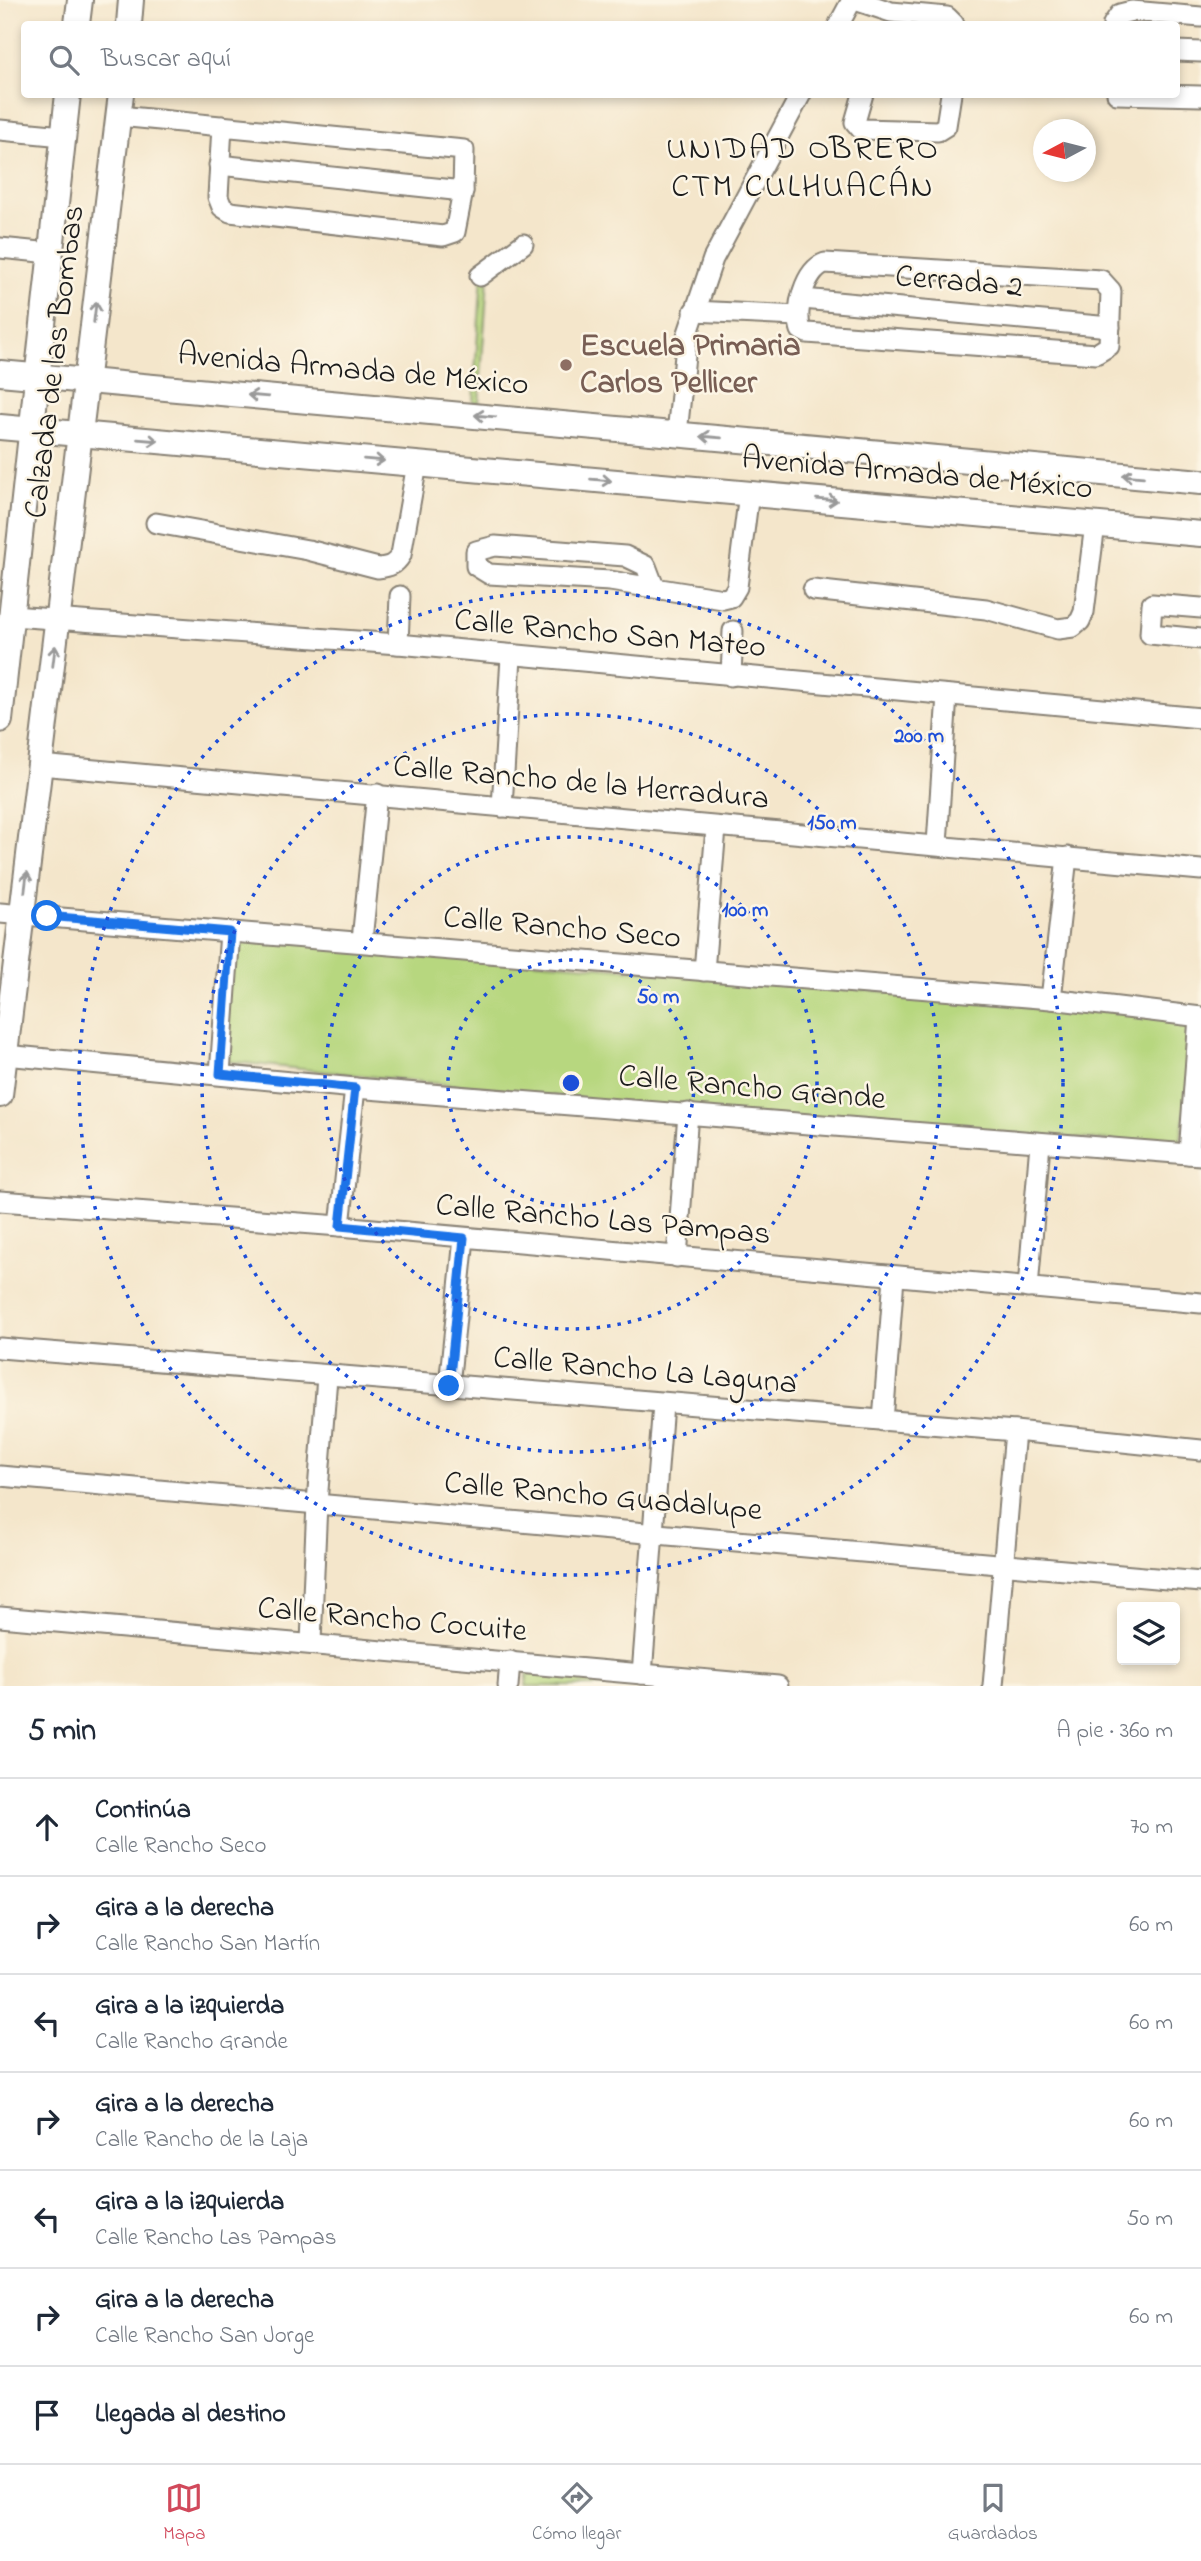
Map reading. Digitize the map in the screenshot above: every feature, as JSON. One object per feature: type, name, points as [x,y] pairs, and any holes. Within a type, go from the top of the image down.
[{"type":"main road","points":[[77,21],[80,0]]},
{"type":"main road","points":[[129,21],[131,0]]},
{"type":"main road","name":"Calzada de las Bombas","points":[[0,720],[12,616],[8,561],[32,430],[68,98]]},
{"type":"main road","name":"Calzada de las Bombas","points":[[0,1096],[5,1055],[11,914],[40,765],[120,105]]},
{"type":"main road","name":"Avenida Armada de México","points":[[0,373],[1201,482]]},
{"type":"main road","name":"Avenida Armada de México","points":[[0,427],[1201,534]]},
{"type":"street","points":[[841,21],[854,0],[888,18],[947,17],[951,21]]},
{"type":"street","points":[[1115,21],[1120,14],[1132,11],[1201,17]]},
{"type":"street","points":[[1180,51],[1201,52]]},
{"type":"street","points":[[1180,96],[1201,96]]},
{"type":"street","points":[[677,434],[687,336],[694,311],[718,246],[799,98]]},
{"type":"street","points":[[862,98],[855,122],[861,129],[938,131],[946,126],[950,98]]},
{"type":"street","points":[[120,105],[222,126],[464,150],[463,191],[455,232],[443,236],[230,212],[222,207],[218,197],[222,126]]},
{"type":"street","points":[[0,130],[63,136]]},
{"type":"street","points":[[219,165],[463,191]]},
{"type":"street","points":[[480,276],[523,244]]},
{"type":"street","points":[[0,248],[51,253]]},
{"type":"street","points":[[694,311],[803,316],[1096,354],[1109,346],[1111,291],[1101,280],[825,263],[812,270],[803,316]]},
{"type":"street","name":"Cerrada 2","points":[[803,316],[1110,327]]},
{"type":"street","points":[[156,523],[308,551],[378,568],[396,563],[403,546],[417,464]]},
{"type":"street","points":[[654,587],[646,566],[625,556],[495,547],[476,551],[475,566],[489,574],[654,587],[716,600],[731,597],[737,587],[749,493]]},
{"type":"street","points":[[813,590],[986,609],[1058,629],[1073,627],[1084,612],[1095,524]]},
{"type":"street","points":[[398,644],[400,596]]},
{"type":"street","points":[[1201,608],[1152,604],[1150,634],[1201,639]]},
{"type":"street","name":"Calle Rancho San Mateo","points":[[12,616],[398,644],[511,657],[1201,718]]},
{"type":"street","points":[[731,676],[733,631]]},
{"type":"street","points":[[502,807],[511,657]]},
{"type":"street","points":[[937,844],[947,695]]},
{"type":"street","name":"Calle Rancho de la Herradura","points":[[40,765],[377,794],[716,828],[937,844],[1201,870]]},
{"type":"street","points":[[362,940],[377,794]]},
{"type":"street","points":[[704,971],[716,828]]},
{"type":"street","points":[[1051,999],[1067,858]]},
{"type":"street","name":"Calle Rancho Seco","points":[[11,914],[362,940],[1051,999],[1200,1017]]},
{"type":"street","points":[[220,1074],[230,932]]},
{"type":"street","points":[[1195,1155],[1200,1017]]},
{"type":"street","name":"Calle Rancho Grande","points":[[5,1055],[355,1088],[1195,1155]]},
{"type":"street","points":[[340,1226],[355,1088]]},
{"type":"street","points":[[677,1257],[688,1113]]},
{"type":"street","points":[[1028,1288],[1040,1143]]},
{"type":"street","name":"Calle Rancho Las Pampas","points":[[0,1201],[340,1226],[1201,1303]]},
{"type":"street","points":[[449,1386],[464,1238]]},
{"type":"street","points":[[883,1421],[894,1277]]},
{"type":"street","name":"Calle Rancho La Laguna","points":[[0,1348],[1015,1432],[1201,1450]]},
{"type":"street","points":[[311,1642],[317,1503],[327,1377]]},
{"type":"street","points":[[642,1674],[663,1404]]},
{"type":"street","points":[[993,1686],[1015,1432]]},
{"type":"street","name":"Calle Rancho Guadalupe","points":[[0,1476],[1201,1582]]},
{"type":"street","name":"Calle Rancho Cocuite","points":[[0,1617],[311,1642],[778,1686]]},
{"type":"street","points":[[508,1686],[510,1661]]},
{"type":"green space","points":[[482,276],[488,277],[479,403],[473,402]]},
{"type":"green space","points":[[225,935],[1198,1018],[1180,1146],[688,1110],[215,1060]]},
{"type":"green space","points":[[528,1669],[699,1686],[526,1686]]},
{"type":"place","name":"Escuela Primaria Carlos Pellicer","points":[[566,365]]},
{"type":"district","name":"UNIDAD OBRERO CTM CULHUACÁN","points":[[803,169]]},
{"type":"route","points":[[47,916],[230,932],[220,1074],[355,1088],[340,1226],[464,1238],[449,1386]]}]
